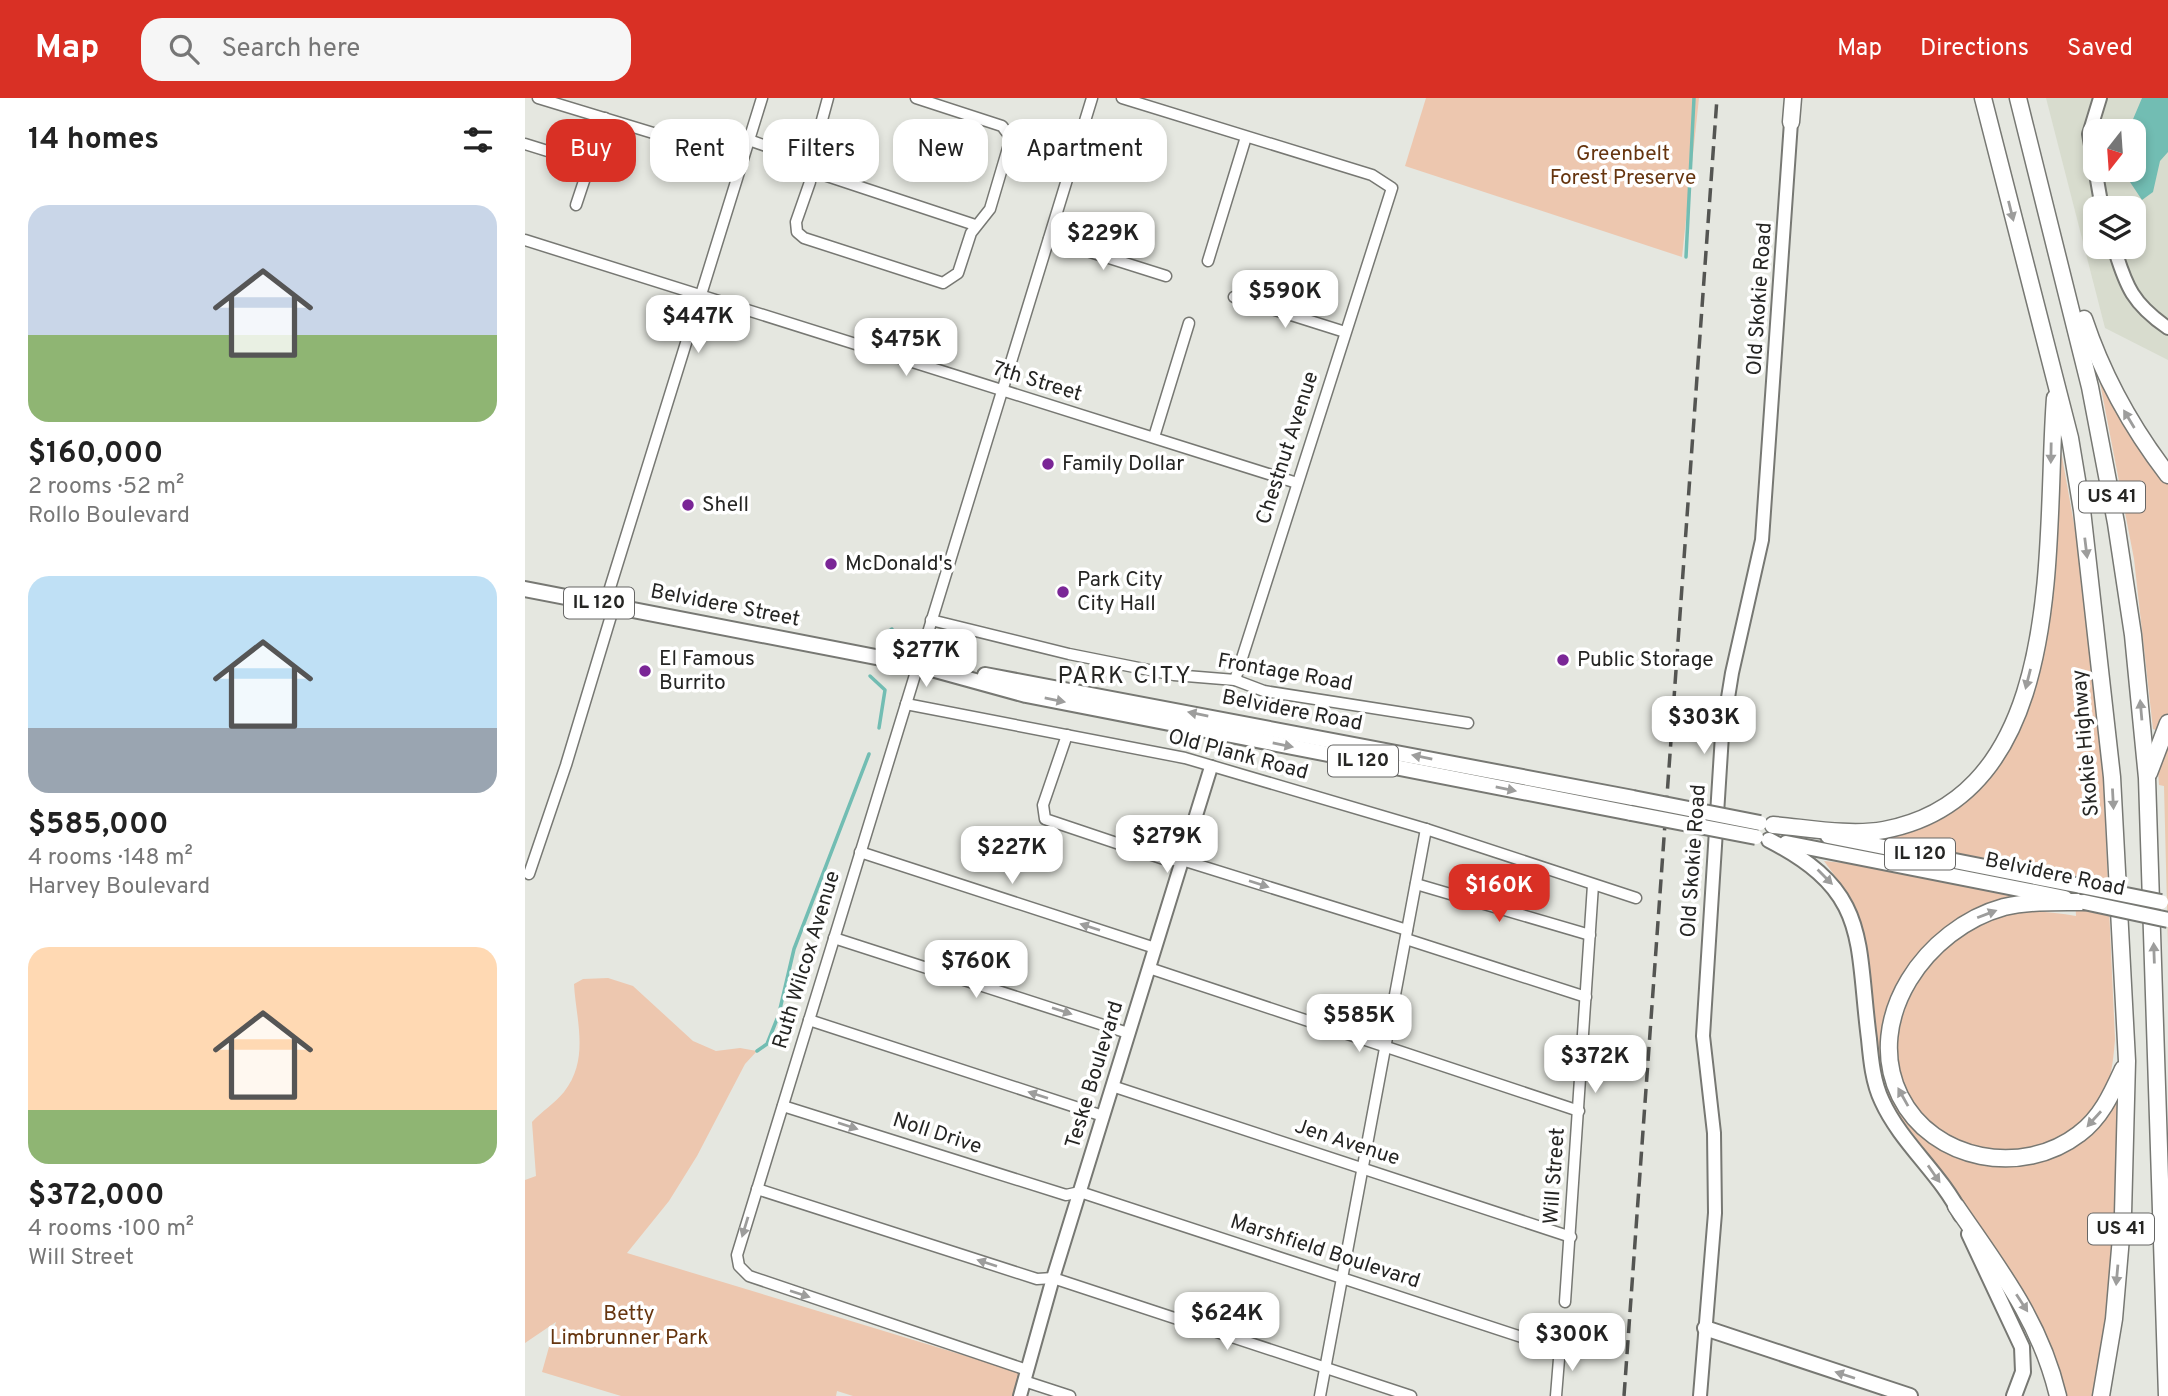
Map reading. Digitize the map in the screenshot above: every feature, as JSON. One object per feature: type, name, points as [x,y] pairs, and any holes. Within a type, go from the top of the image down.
[{"type":"highway","points":[[1791,122],[1792,98]]},
{"type":"highway","name":"Skokie Highway","points":[[1983,98],[2070,438],[2082,510],[2112,777],[2127,1060],[2123,1214],[2113,1319],[2101,1396]]},
{"type":"highway","name":"US 41","points":[[2018,98],[2088,377],[2116,523],[2133,635],[2147,778],[2167,1396]]},
{"type":"highway","points":[[2050,221],[2107,379],[2146,447],[2168,475]]},
{"type":"highway","points":[[1764,831],[1881,830],[1910,823],[1946,805],[1967,790],[1989,767],[2014,723],[2022,701],[2041,620],[2051,523],[2051,446],[2056,385]]},
{"type":"highway","points":[[2147,778],[2168,723]]},
{"type":"highway","points":[[2082,894],[2004,907],[1967,922],[1942,938],[1907,980],[1896,1007],[1889,1055],[1895,1081],[1901,1098],[1918,1119],[1945,1143],[1981,1157],[2015,1160],[2057,1149],[2079,1135],[2103,1108],[2127,1060]]},
{"type":"highway","points":[[2156,1021],[2168,1073]]},
{"type":"highway","points":[[1956,1206],[2027,1309],[2050,1362],[2059,1396]]},
{"type":"main road","name":"Belvidere Street","points":[[525,589],[917,665]]},
{"type":"main road","name":"Belvidere Road","points":[[917,665],[1026,695],[1632,806],[2082,894],[2166,903]]},
{"type":"main road","points":[[1764,831],[1812,864],[1843,897],[1854,924],[1873,1073],[1882,1102],[1956,1206],[2022,1347],[2023,1372],[2014,1396]]},
{"type":"main road","name":"Belvidere Road","points":[[2082,894],[2168,920]]},
{"type":"main road","points":[[1705,1328],[1910,1396]]},
{"type":"street","points":[[538,98],[650,132]]},
{"type":"street","points":[[762,98],[749,140],[763,146]]},
{"type":"street","points":[[822,119],[828,98]]},
{"type":"street","points":[[810,182],[796,222],[797,232],[804,238],[943,283],[952,280],[958,273],[975,225],[990,209],[1011,146],[1009,132],[993,122],[916,98]]},
{"type":"street","name":"Ruth Wilcox Avenue","points":[[1026,1376],[749,1276],[739,1266],[737,1255],[1092,98]]},
{"type":"street","points":[[1122,98],[1246,137],[1208,261]]},
{"type":"street","points":[[2100,98],[2089,134],[2100,196]]},
{"type":"street","name":"Old Skokie Road","points":[[1700,1396],[1715,1213],[1715,1169],[1703,1036],[1722,735],[1762,540],[1791,122]]},
{"type":"street","name":"Chestnut Avenue","points":[[1235,680],[1392,188],[1372,176],[1246,137]]},
{"type":"street","points":[[525,144],[546,151]]},
{"type":"street","points":[[576,205],[583,182]]},
{"type":"street","points":[[529,874],[566,765],[610,605],[735,182]]},
{"type":"street","points":[[845,182],[975,225]]},
{"type":"street","points":[[1049,239],[1166,276]]},
{"type":"street","name":"7th Street","points":[[525,240],[1297,483]]},
{"type":"street","points":[[2117,259],[2123,280],[2134,300],[2168,328]]},
{"type":"street","points":[[1234,298],[1345,332]]},
{"type":"street","points":[[1154,437],[1189,323]]},
{"type":"street","name":"Frontage Road","points":[[931,620],[1069,654],[1174,675],[1235,680],[1264,691],[1468,723]]},
{"type":"street","name":"Old Plank Road","points":[[906,704],[1185,758],[1426,829],[1636,898]]},
{"type":"street","points":[[1067,735],[1043,805],[1045,819],[1167,860],[1182,860],[1586,997]]},
{"type":"street","name":"Teske Boulevard","points":[[1020,1396],[1053,1278],[1211,767]]},
{"type":"street","points":[[1320,1396],[1426,829]]},
{"type":"street","points":[[860,852],[1155,948]]},
{"type":"street","points":[[1416,884],[1590,935]]},
{"type":"street","name":"Will Street","points":[[1565,1302],[1594,885]]},
{"type":"street","points":[[834,938],[1129,1033]]},
{"type":"street","points":[[1149,968],[1579,1111]]},
{"type":"street","points":[[809,1020],[1103,1116]]},
{"type":"street","name":"Jen Avenue","points":[[1112,1086],[1571,1237]]},
{"type":"street","name":"Noll Drive","points":[[783,1106],[1066,1195],[1080,1192]]},
{"type":"street","points":[[757,1189],[1037,1279],[1053,1278],[1411,1396]]},
{"type":"street","name":"Marshfield Boulevard","points":[[1080,1192],[1558,1349]]},
{"type":"street","points":[[1556,1396],[1562,1322]]},
{"type":"street","points":[[1026,1376],[1070,1396]]},
{"type":"shaded area","points":[[2046,98],[2168,98],[2168,360],[2105,328],[2087,259],[2146,259],[2146,196],[2083,196],[2083,242]]},
{"type":"green space","name":"Greenbelt Forest Preserve","points":[[1426,98],[1699,98],[1682,257],[1405,166]]},
{"type":"green space","points":[[2097,367],[2152,462],[2168,483],[2168,713],[2156,730],[2153,729],[2134,559]]},
{"type":"green space","points":[[2058,451],[2061,451],[2079,552],[2102,753],[2115,1039],[2107,1088],[2093,1111],[2070,1131],[2043,1146],[2028,1152],[2008,1153],[1981,1150],[1960,1143],[1944,1133],[1916,1107],[1901,1077],[1897,1045],[1904,1012],[1919,981],[1942,953],[1970,931],[2002,916],[2021,912],[2076,916],[2074,872],[1873,840],[1921,827],[1948,814],[1985,783],[2011,744],[2030,699],[2042,650],[2049,598]]},
{"type":"green space","points":[[2168,735],[2168,946],[2164,786],[2159,785],[2158,771]]},
{"type":"green space","points":[[1824,861],[1883,867],[2040,898],[1973,916],[1902,987],[1891,1080],[1949,1153],[1998,1166],[2041,1162],[2073,1147],[2117,1100],[2116,1211],[2110,1285],[2095,1396],[2067,1396],[2049,1342],[2019,1285],[1891,1104],[1878,1056],[1858,917],[1851,898]]},
{"type":"green space","name":"Betty Limbrunner Park","points":[[608,978],[633,986],[693,1041],[716,1051],[740,1048],[757,1051],[745,1064],[697,1156],[669,1201],[627,1253],[1022,1373],[1015,1396],[853,1396],[837,1391],[836,1396],[621,1396],[542,1372],[556,1322],[525,1343],[525,1180],[536,1176],[532,1122],[564,1092],[577,1066],[580,1039],[574,984],[583,979]]},
{"type":"water","points":[[2142,98],[2168,98],[2168,152],[2160,161],[2153,192],[2146,197],[2139,196],[2130,182],[2146,182],[2146,119],[2133,119]]},
{"type":"waterway","points":[[1686,257],[1694,98]]},
{"type":"waterway","points":[[880,638],[892,629]]},
{"type":"waterway","points":[[870,676],[885,690],[879,728]]},
{"type":"waterway","points":[[780,1009],[794,949],[869,754]]},
{"type":"waterway","points":[[757,1051],[767,1044],[777,1019]]},
{"type":"railway","points":[[1624,1396],[1717,98]]},
{"type":"place","name":"Family Dollar","points":[[1048,464]]},
{"type":"place","name":"Shell","points":[[688,505]]},
{"type":"place","name":"McDonald's","points":[[831,564]]},
{"type":"place","name":"Park City City Hall","points":[[1063,592]]},
{"type":"place","name":"Public Storage","points":[[1563,660]]},
{"type":"place","name":"El Famous Burrito","points":[[645,671]]},
{"type":"district","name":"PARK CITY","points":[[1125,677]]}]
